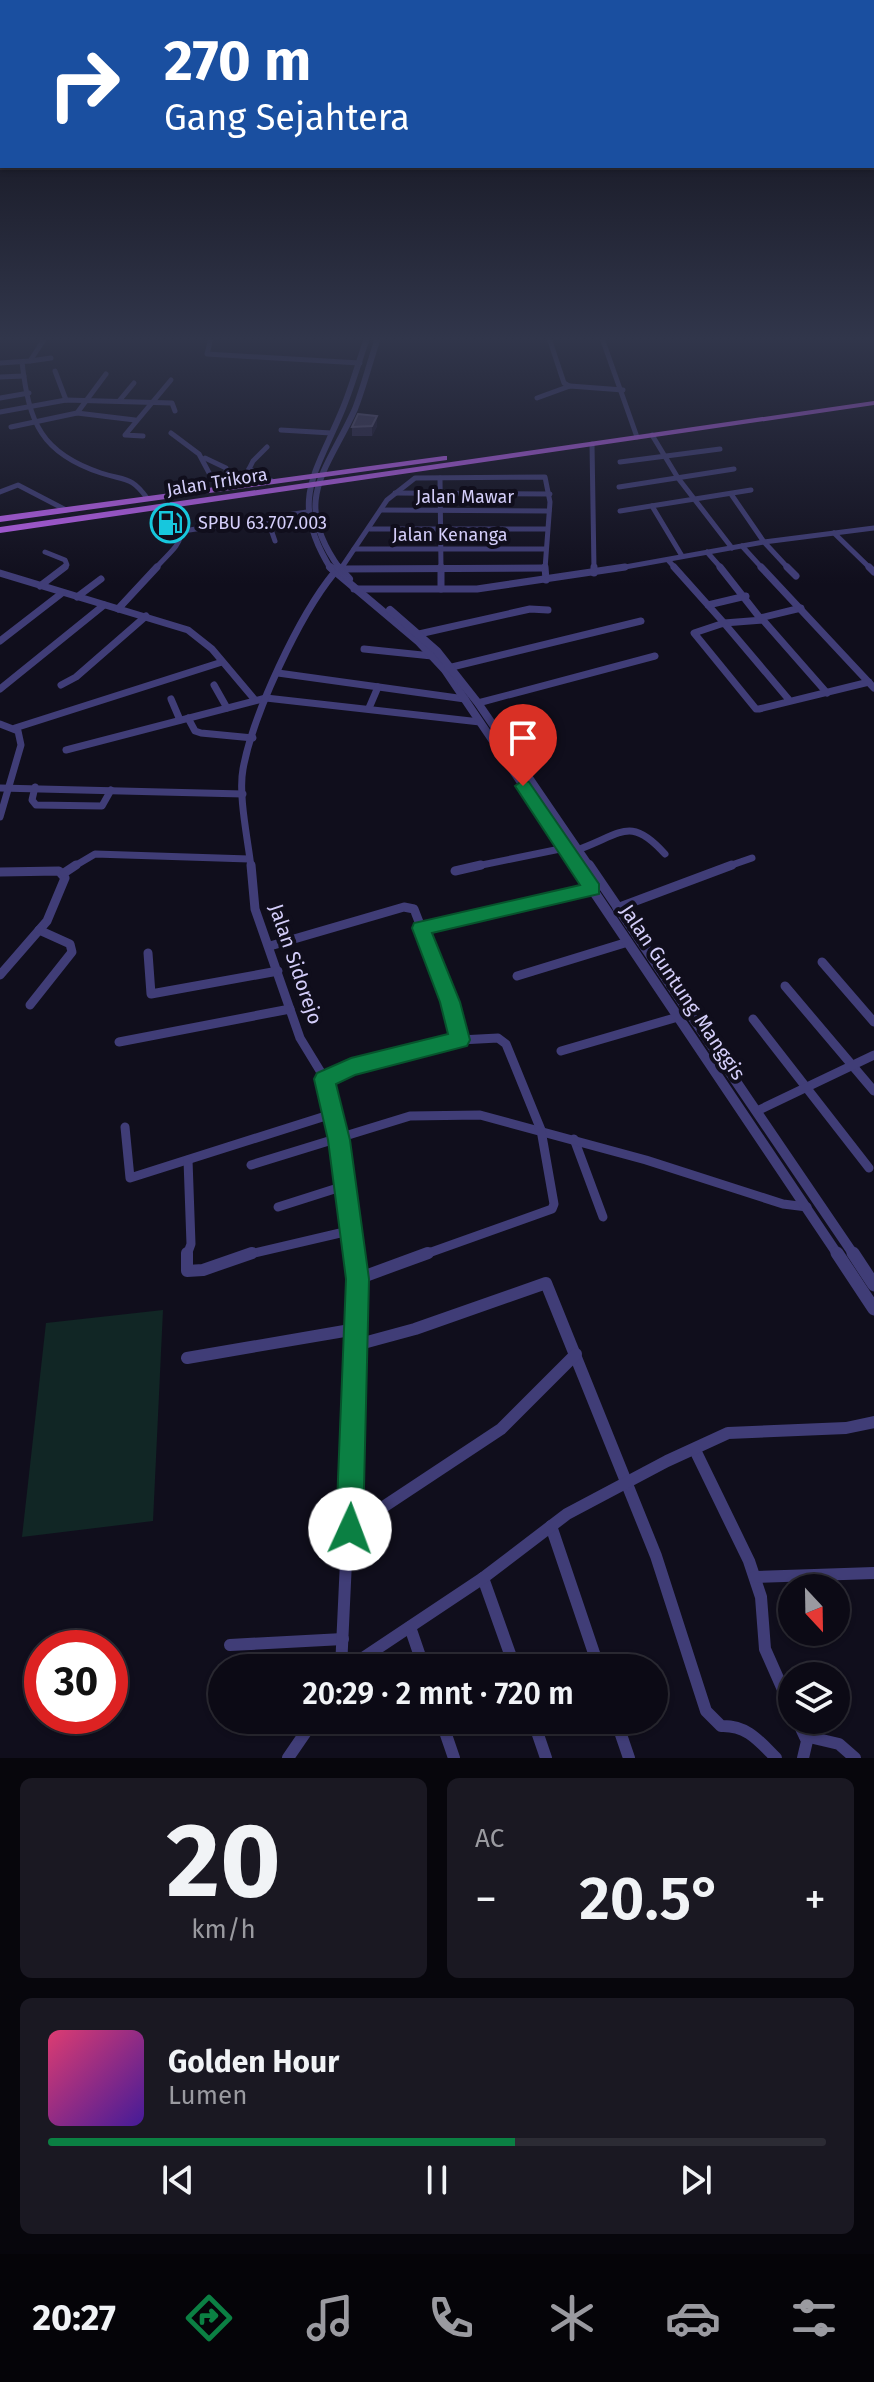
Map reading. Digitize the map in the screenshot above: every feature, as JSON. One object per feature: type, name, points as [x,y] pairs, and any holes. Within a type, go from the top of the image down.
[{"type":"main road","name":"Jalan Trikora","points":[[0,530],[315,480],[455,460],[487,459],[755,420]]},
{"type":"main road","name":"Jalan Trikora","points":[[0,519],[272,481],[315,480]]},
{"type":"street","points":[[11,427],[46,420]]},
{"type":"street","points":[[135,420],[125,435],[143,436]]},
{"type":"street","name":"Jalan Guntung Manggis","points":[[336,420],[307,512],[315,543],[358,589],[432,656],[465,699],[617,908],[807,1207],[870,1287]]},
{"type":"street","name":"Jalan Guntung Manggis","points":[[339,570],[318,528],[315,480],[348,420]]},
{"type":"street","points":[[636,420],[644,436],[666,456],[678,478],[732,548]]},
{"type":"street","points":[[38,422],[42,437],[51,449],[117,480],[134,480],[147,498]]},
{"type":"street","points":[[281,430],[331,433]]},
{"type":"street","points":[[171,433],[226,468],[225,488],[215,484],[205,457]]},
{"type":"street","points":[[592,444],[594,573]]},
{"type":"street","points":[[250,484],[245,477],[267,447]]},
{"type":"street","points":[[620,462],[720,449]]},
{"type":"street","points":[[249,469],[272,481]]},
{"type":"street","points":[[619,487],[734,469]]},
{"type":"street","points":[[394,493],[415,478],[545,477],[550,494],[544,568],[546,580]]},
{"type":"street","points":[[440,478],[441,589]]},
{"type":"street","points":[[0,492],[18,485],[66,510]]},
{"type":"street","points":[[620,511],[751,490]]},
{"type":"street","points":[[394,493],[550,494]]},
{"type":"street","name":"Jalan Sidorejo","points":[[342,1654],[356,1345],[357,1279],[353,1230],[339,1140],[325,1079],[300,1038],[255,909],[242,771],[261,699],[278,673],[320,590],[339,570],[394,493]]},
{"type":"street","points":[[731,494],[764,542],[796,576]]},
{"type":"street","points":[[118,609],[181,540],[183,531],[172,505]]},
{"type":"street","points":[[652,506],[682,556]]},
{"type":"street","name":"Jalan Mawar","points":[[381,510],[549,511]]},
{"type":"street","points":[[183,531],[307,512]]},
{"type":"street","points":[[267,518],[275,541]]},
{"type":"street","points":[[370,529],[547,529]]},
{"type":"street","points":[[358,589],[502,587],[764,542],[871,529],[874,536]]},
{"type":"street","points":[[834,533],[874,572]]},
{"type":"street","points":[[742,546],[872,685]]},
{"type":"street","name":"Jalan Kenanga","points":[[354,549],[545,549]]},
{"type":"street","points":[[40,586],[67,565],[65,560],[45,552]]},
{"type":"street","points":[[707,552],[746,596],[760,618],[827,693]]},
{"type":"street","points":[[668,560],[790,701]]},
{"type":"street","points":[[339,570],[544,568]]},
{"type":"street","points":[[0,573],[188,630],[261,699]]},
{"type":"street","points":[[0,582],[10,577]]},
{"type":"street","points":[[77,597],[101,579]]},
{"type":"street","name":"Jalan Guntung Manggis","points":[[358,589],[419,634],[452,667],[478,703],[565,848],[678,1017],[693,1030],[757,1111],[870,1287],[874,1309]]},
{"type":"street","points":[[0,641],[62,593]]},
{"type":"street","points":[[708,605],[746,596]]},
{"type":"street","points":[[0,689],[104,605]]},
{"type":"street","points":[[801,608],[724,623],[693,635],[754,707],[872,685]]},
{"type":"street","points":[[419,634],[530,609],[548,610]]},
{"type":"street","points":[[61,685],[146,616]]},
{"type":"street","points":[[452,667],[641,621]]},
{"type":"street","points":[[364,649],[432,656]]},
{"type":"street","points":[[478,703],[655,656]]},
{"type":"street","points":[[0,724],[15,728],[222,662]]},
{"type":"street","points":[[278,673],[465,699]]},
{"type":"street","points":[[214,685],[227,708]]},
{"type":"street","points":[[369,708],[378,687]]},
{"type":"street","points":[[171,699],[195,731],[253,738]]},
{"type":"street","points":[[66,750],[261,699],[480,722]]},
{"type":"street","points":[[0,817],[21,745],[15,728]]},
{"type":"street","points":[[35,787],[32,800],[36,805],[67,807],[102,806],[111,790]]},
{"type":"street","points":[[0,788],[243,794]]},
{"type":"street","points":[[577,850],[634,829],[645,832],[665,854]]},
{"type":"street","points":[[455,871],[565,848]]},
{"type":"street","points":[[0,872],[64,873],[95,854],[249,859]]},
{"type":"street","points":[[617,908],[752,858]]},
{"type":"street","points":[[0,975],[39,930],[61,894],[64,873]]},
{"type":"street","points":[[421,928],[593,889]]},
{"type":"street","points":[[270,946],[404,907],[414,909],[450,1002],[460,1040]]},
{"type":"street","points":[[30,1005],[72,952],[70,944],[39,930]]},
{"type":"street","points":[[517,976],[628,942]]},
{"type":"street","points":[[148,953],[151,994],[278,971]]},
{"type":"street","points":[[822,962],[874,1022]]},
{"type":"street","points":[[785,986],[874,1091]]},
{"type":"street","points":[[119,1042],[290,1009]]},
{"type":"street","points":[[561,1051],[678,1017]]},
{"type":"street","points":[[753,1019],[869,1168]]},
{"type":"street","points":[[325,1079],[351,1067],[460,1040],[503,1040],[541,1130],[554,1204],[552,1209],[357,1279]]},
{"type":"street","points":[[757,1111],[874,1055]]},
{"type":"street","points":[[125,1127],[130,1178],[332,1114]]},
{"type":"street","points":[[251,1165],[422,1114],[480,1115],[574,1139],[783,1204],[807,1207]]},
{"type":"street","points":[[574,1139],[603,1217]]},
{"type":"street","points":[[188,1160],[191,1244],[185,1260],[187,1271],[203,1270],[268,1248],[353,1230]]},
{"type":"street","points":[[278,1207],[344,1186]]},
{"type":"street","points":[[356,1345],[415,1329],[540,1282],[550,1288],[656,1556],[706,1711],[721,1726],[735,1724],[748,1729],[776,1758]]},
{"type":"street","points":[[187,1358],[356,1329]]},
{"type":"street","points":[[350,1529],[501,1429],[576,1354]]},
{"type":"street","points":[[369,1654],[483,1578],[551,1526],[728,1433],[846,1428],[874,1422]]},
{"type":"street","points":[[695,1450],[755,1577],[761,1597],[765,1649],[778,1678]]},
{"type":"street","points":[[551,1526],[594,1654]]},
{"type":"street","points":[[755,1577],[874,1573]]},
{"type":"street","points":[[483,1578],[510,1654]]},
{"type":"street","points":[[410,1627],[419,1654]]},
{"type":"street","points":[[230,1645],[343,1639]]},
{"type":"street","points":[[288,1758],[304,1734]]},
{"type":"street","points":[[446,1734],[454,1758]]},
{"type":"street","points":[[538,1734],[546,1758]]},
{"type":"street","points":[[621,1734],[629,1758]]},
{"type":"street","points":[[803,1758],[808,1749],[805,1736],[839,1744],[855,1758]]},
{"type":"green space","points":[[163,1310],[153,1521],[22,1537],[46,1323]]},
{"type":"building","points":[[355,420],[375,420],[372,426],[352,427]]},
{"type":"place","name":"SPBU 63.707.003","points":[[170,523]]},
{"type":"route","points":[[350,1529],[357,1279],[339,1140],[325,1079],[351,1067],[460,1040],[450,1002],[421,928],[593,889],[523,786]]}]
